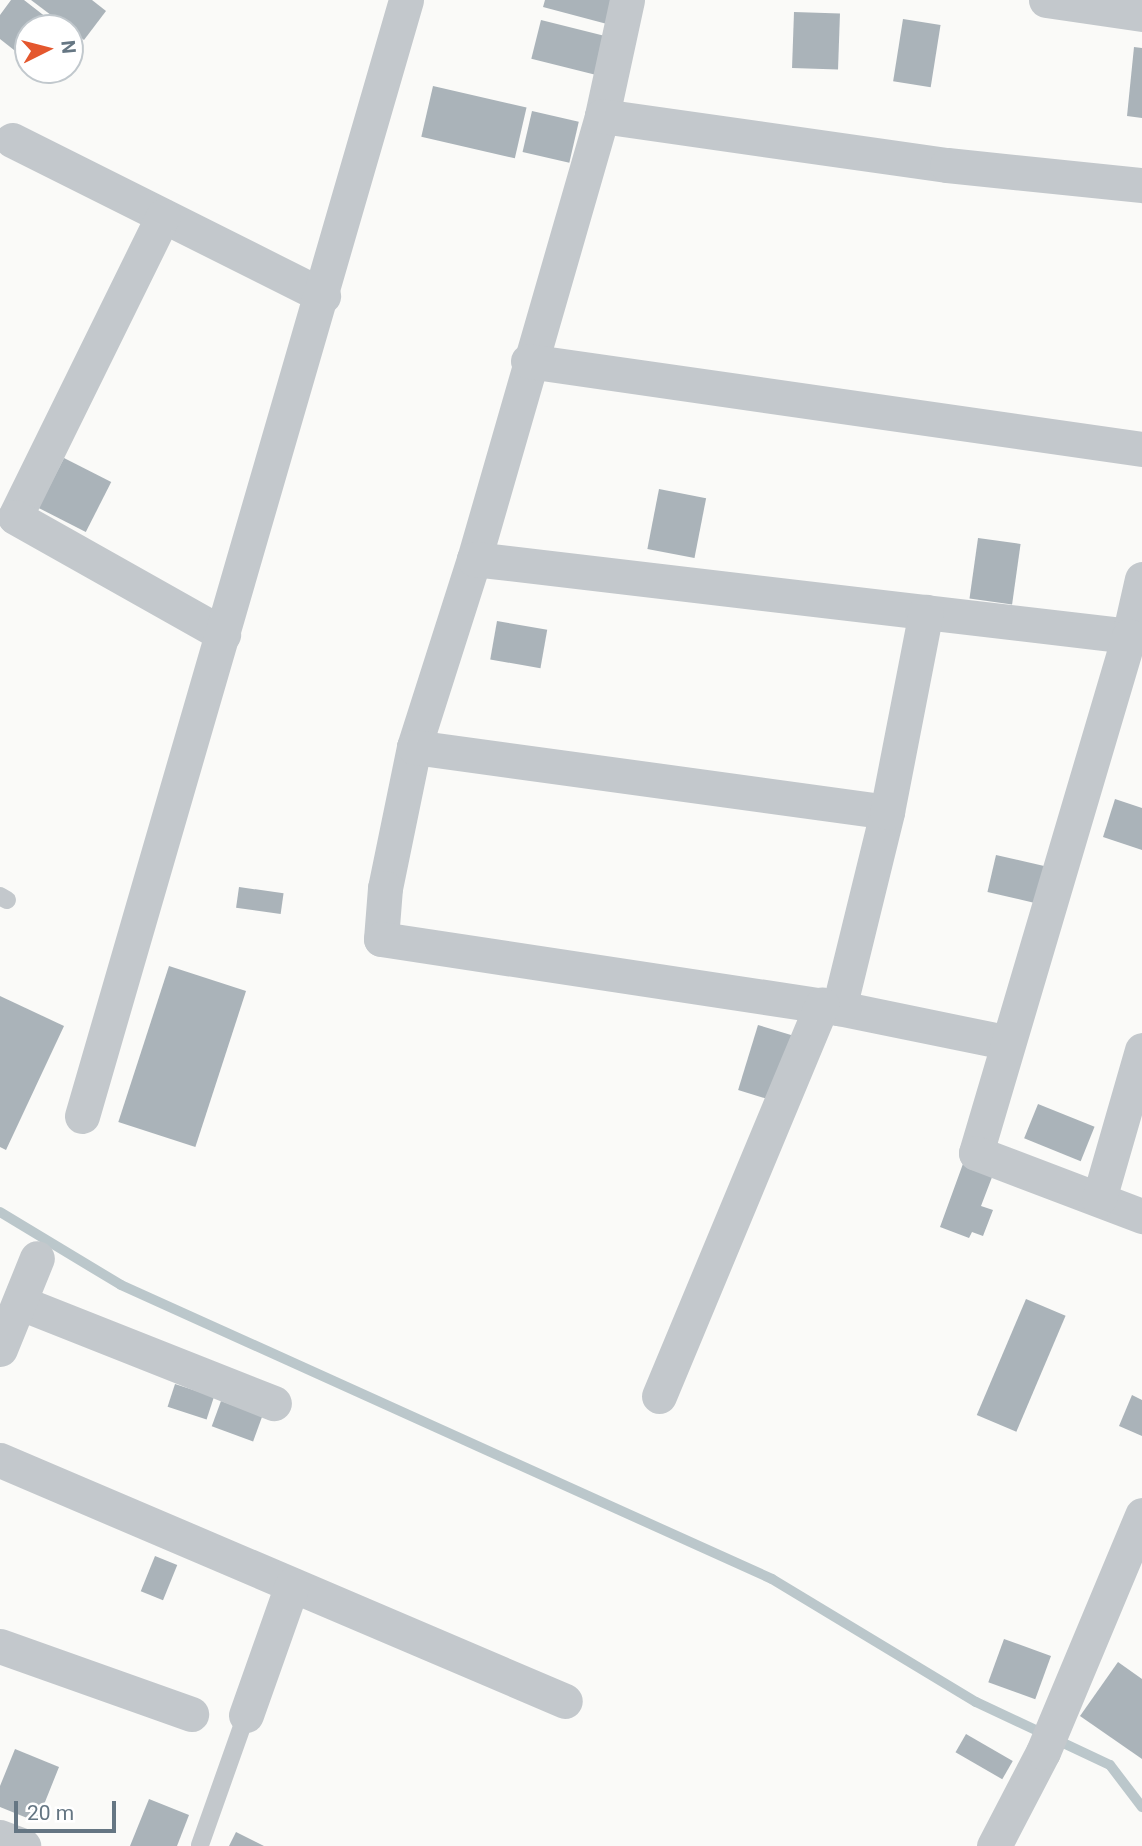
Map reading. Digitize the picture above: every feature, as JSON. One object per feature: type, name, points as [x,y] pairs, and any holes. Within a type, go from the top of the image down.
[{"type":"street","points":[[82,1116],[323,296],[406,0]]},
{"type":"street","points":[[627,0],[601,117],[528,361],[474,559],[414,747],[385,888],[382,939],[831,1006],[1005,1042]]},
{"type":"street","points":[[1046,0],[1142,15]]},
{"type":"street","points":[[601,117],[947,165],[1142,185]]},
{"type":"street","points":[[12,140],[323,296]]},
{"type":"street","points":[[163,216],[15,517],[223,635]]},
{"type":"street","points":[[528,361],[1142,449]]},
{"type":"street","points":[[474,559],[1129,636]]},
{"type":"street","points":[[1142,579],[1129,636],[1005,1042],[976,1153],[1142,1216]]},
{"type":"street","points":[[659,1396],[831,1006],[887,812],[926,612]]},
{"type":"street","points":[[414,747],[887,812]]},
{"type":"street","points":[[1099,1199],[1142,1050]]},
{"type":"street","points":[[0,1349],[21,1303],[37,1258]]},
{"type":"street","points":[[21,1303],[274,1403]]},
{"type":"street","points":[[0,1460],[565,1701]]},
{"type":"street","points":[[994,1846],[1049,1737],[1142,1514]]},
{"type":"street","points":[[246,1715],[292,1585]]},
{"type":"street","points":[[0,1646],[191,1714]]},
{"type":"street","points":[[0,1837],[23,1846]]},
{"type":"lane","points":[[200,1845],[246,1715]]},
{"type":"building","points":[[11,0],[24,0],[42,14],[14,14],[14,50],[0,39],[0,15]]},
{"type":"building","points":[[31,0],[92,0],[106,11],[84,40],[84,14],[50,14]]},
{"type":"building","points":[[545,0],[614,0],[607,24],[543,7]]},
{"type":"building","points":[[794,12],[840,14],[838,70],[792,68]]},
{"type":"building","points":[[903,19],[941,25],[931,87],[893,81]]},
{"type":"building","points":[[541,20],[607,36],[597,75],[531,59]]},
{"type":"building","points":[[1134,47],[1142,48],[1142,118],[1127,116]]},
{"type":"building","points":[[433,86],[527,108],[515,158],[421,137]]},
{"type":"building","points":[[532,111],[579,122],[569,163],[523,152]]},
{"type":"building","points":[[64,458],[111,482],[86,532],[39,508]]},
{"type":"building","points":[[659,489],[706,498],[694,558],[647,549]]},
{"type":"building","points":[[978,538],[1021,544],[1012,604],[970,598]]},
{"type":"building","points":[[497,621],[547,630],[540,668],[490,659]]},
{"type":"building","points":[[1115,799],[1142,808],[1142,850],[1103,837]]},
{"type":"building","points":[[996,855],[1050,867],[1041,904],[987,892]]},
{"type":"building","points":[[239,887],[284,893],[281,914],[236,908]]},
{"type":"building","points":[[169,966],[246,991],[195,1147],[118,1122]]},
{"type":"building","points":[[0,996],[64,1026],[6,1150],[0,1147]]},
{"type":"building","points":[[758,1025],[794,1036],[774,1101],[738,1090]]},
{"type":"building","points":[[1038,1104],[1095,1127],[1081,1161],[1024,1138]]},
{"type":"building","points":[[964,1161],[994,1172],[981,1206],[993,1210],[983,1236],[972,1232],[969,1238],[940,1227]]},
{"type":"building","points":[[1026,1299],[1066,1316],[1016,1432],[977,1415]]},
{"type":"building","points":[[175,1384],[214,1397],[207,1419],[168,1407]]},
{"type":"building","points":[[1132,1395],[1142,1400],[1142,1436],[1119,1426]]},
{"type":"building","points":[[221,1401],[262,1416],[253,1441],[212,1426]]},
{"type":"building","points":[[155,1556],[177,1565],[163,1600],[141,1591]]},
{"type":"building","points":[[1004,1639],[1051,1656],[1035,1699],[988,1682]]},
{"type":"building","points":[[1118,1662],[1142,1679],[1142,1759],[1080,1716]]},
{"type":"building","points":[[966,1734],[1013,1761],[1002,1779],[956,1752]]},
{"type":"building","points":[[15,1749],[59,1767],[37,1822],[0,1807],[0,1786]]},
{"type":"building","points":[[149,1799],[189,1815],[177,1846],[130,1846]]},
{"type":"building","points":[[236,1832],[264,1846],[229,1846]]},
{"type":"waterway","points":[[0,1212],[121,1285],[772,1579],[976,1702],[1110,1765],[1142,1807]]}]
